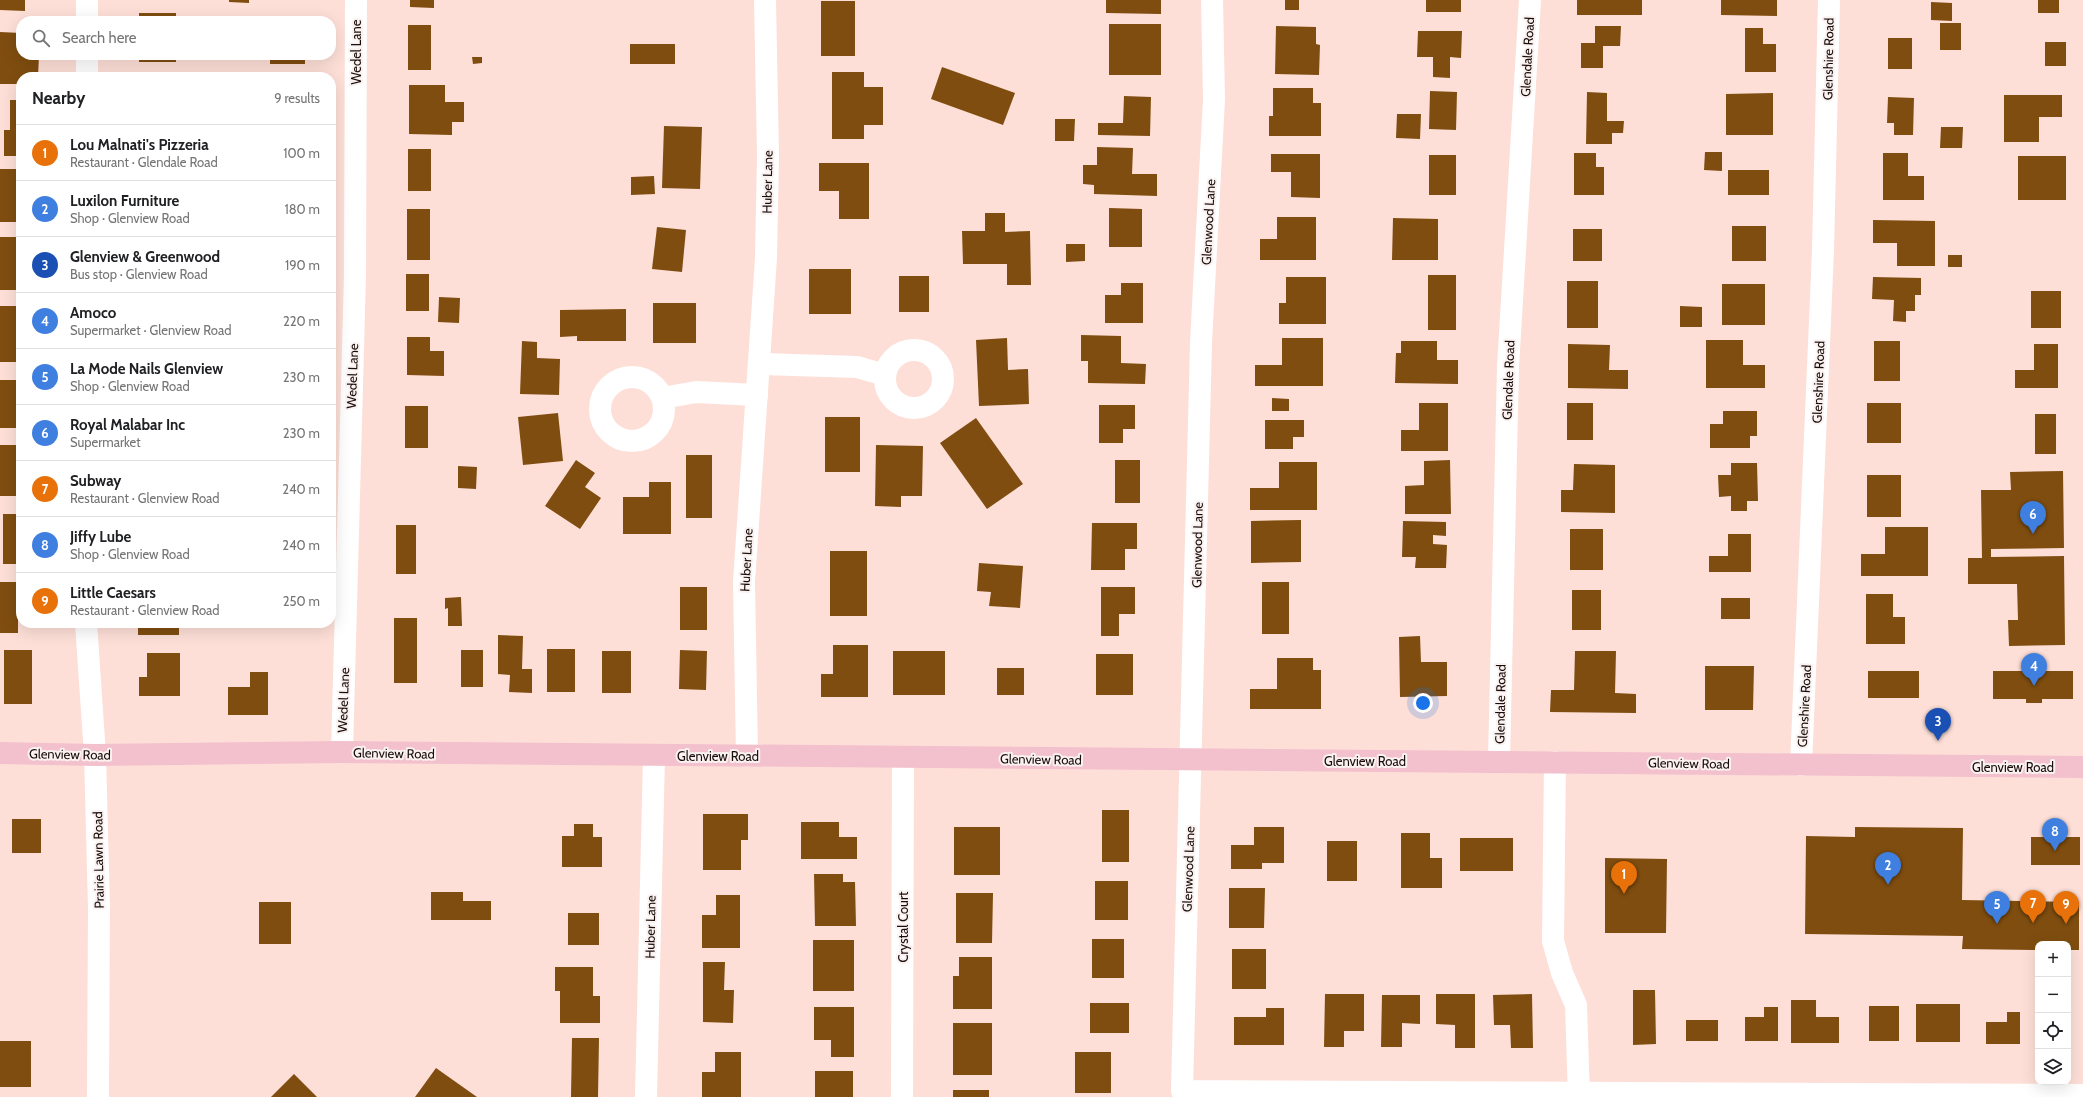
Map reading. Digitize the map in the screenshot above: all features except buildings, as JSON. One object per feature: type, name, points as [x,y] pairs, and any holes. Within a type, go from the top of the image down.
[{"type":"main road","name":"Glenview Road","points":[[0,753],[95,755],[342,752],[654,756],[903,756],[1192,761],[1499,761],[2083,767]]},
{"type":"street","points":[[87,0],[87,16]]},
{"type":"street","name":"Wedel Lane","points":[[342,752],[355,276],[356,0]]},
{"type":"street","name":"Huber Lane","points":[[747,756],[744,582],[766,258],[768,155],[765,0]]},
{"type":"street","name":"Glenwood Lane","points":[[1212,0],[1214,99],[1201,343],[1192,761],[1182,1091],[1579,1095]]},
{"type":"street","name":"Glendale Road","points":[[1499,761],[1508,367],[1530,0]]},
{"type":"street","name":"Glenshire Road","points":[[1801,765],[1824,250],[1829,0]]},
{"type":"street","points":[[87,60],[87,72]]},
{"type":"street","points":[[760,364],[857,367],[885,375]]},
{"type":"street","points":[[663,398],[696,392],[757,395]]},
{"type":"street","name":"Prairie Lawn Road","points":[[86,628],[95,755],[99,907],[98,1097]]},
{"type":"street","name":"Huber Lane","points":[[646,1097],[654,756]]},
{"type":"street","name":"Crystal Court","points":[[902,1097],[903,756]]},
{"type":"street","points":[[1555,762],[1553,941],[1562,973],[1576,1005],[1579,1095],[2083,1095]]},
{"type":"place","name":"Royal Malabar Inc","points":[[2033,534]]},
{"type":"place","name":"Amoco","points":[[2034,686]]},
{"type":"place","name":"Glenview & Greenwood","points":[[1938,741]]},
{"type":"place","name":"Jiffy Lube","points":[[2055,851]]},
{"type":"place","name":"Luxilon Furniture","points":[[1888,885]]},
{"type":"place","name":"Lou Malnati's Pizzeria","points":[[1624,894]]},
{"type":"place","name":"Subway","points":[[2033,923]]},
{"type":"place","name":"La Mode Nails Glenview","points":[[1997,924]]},
{"type":"place","name":"Little Caesars","points":[[2066,924]]}]
